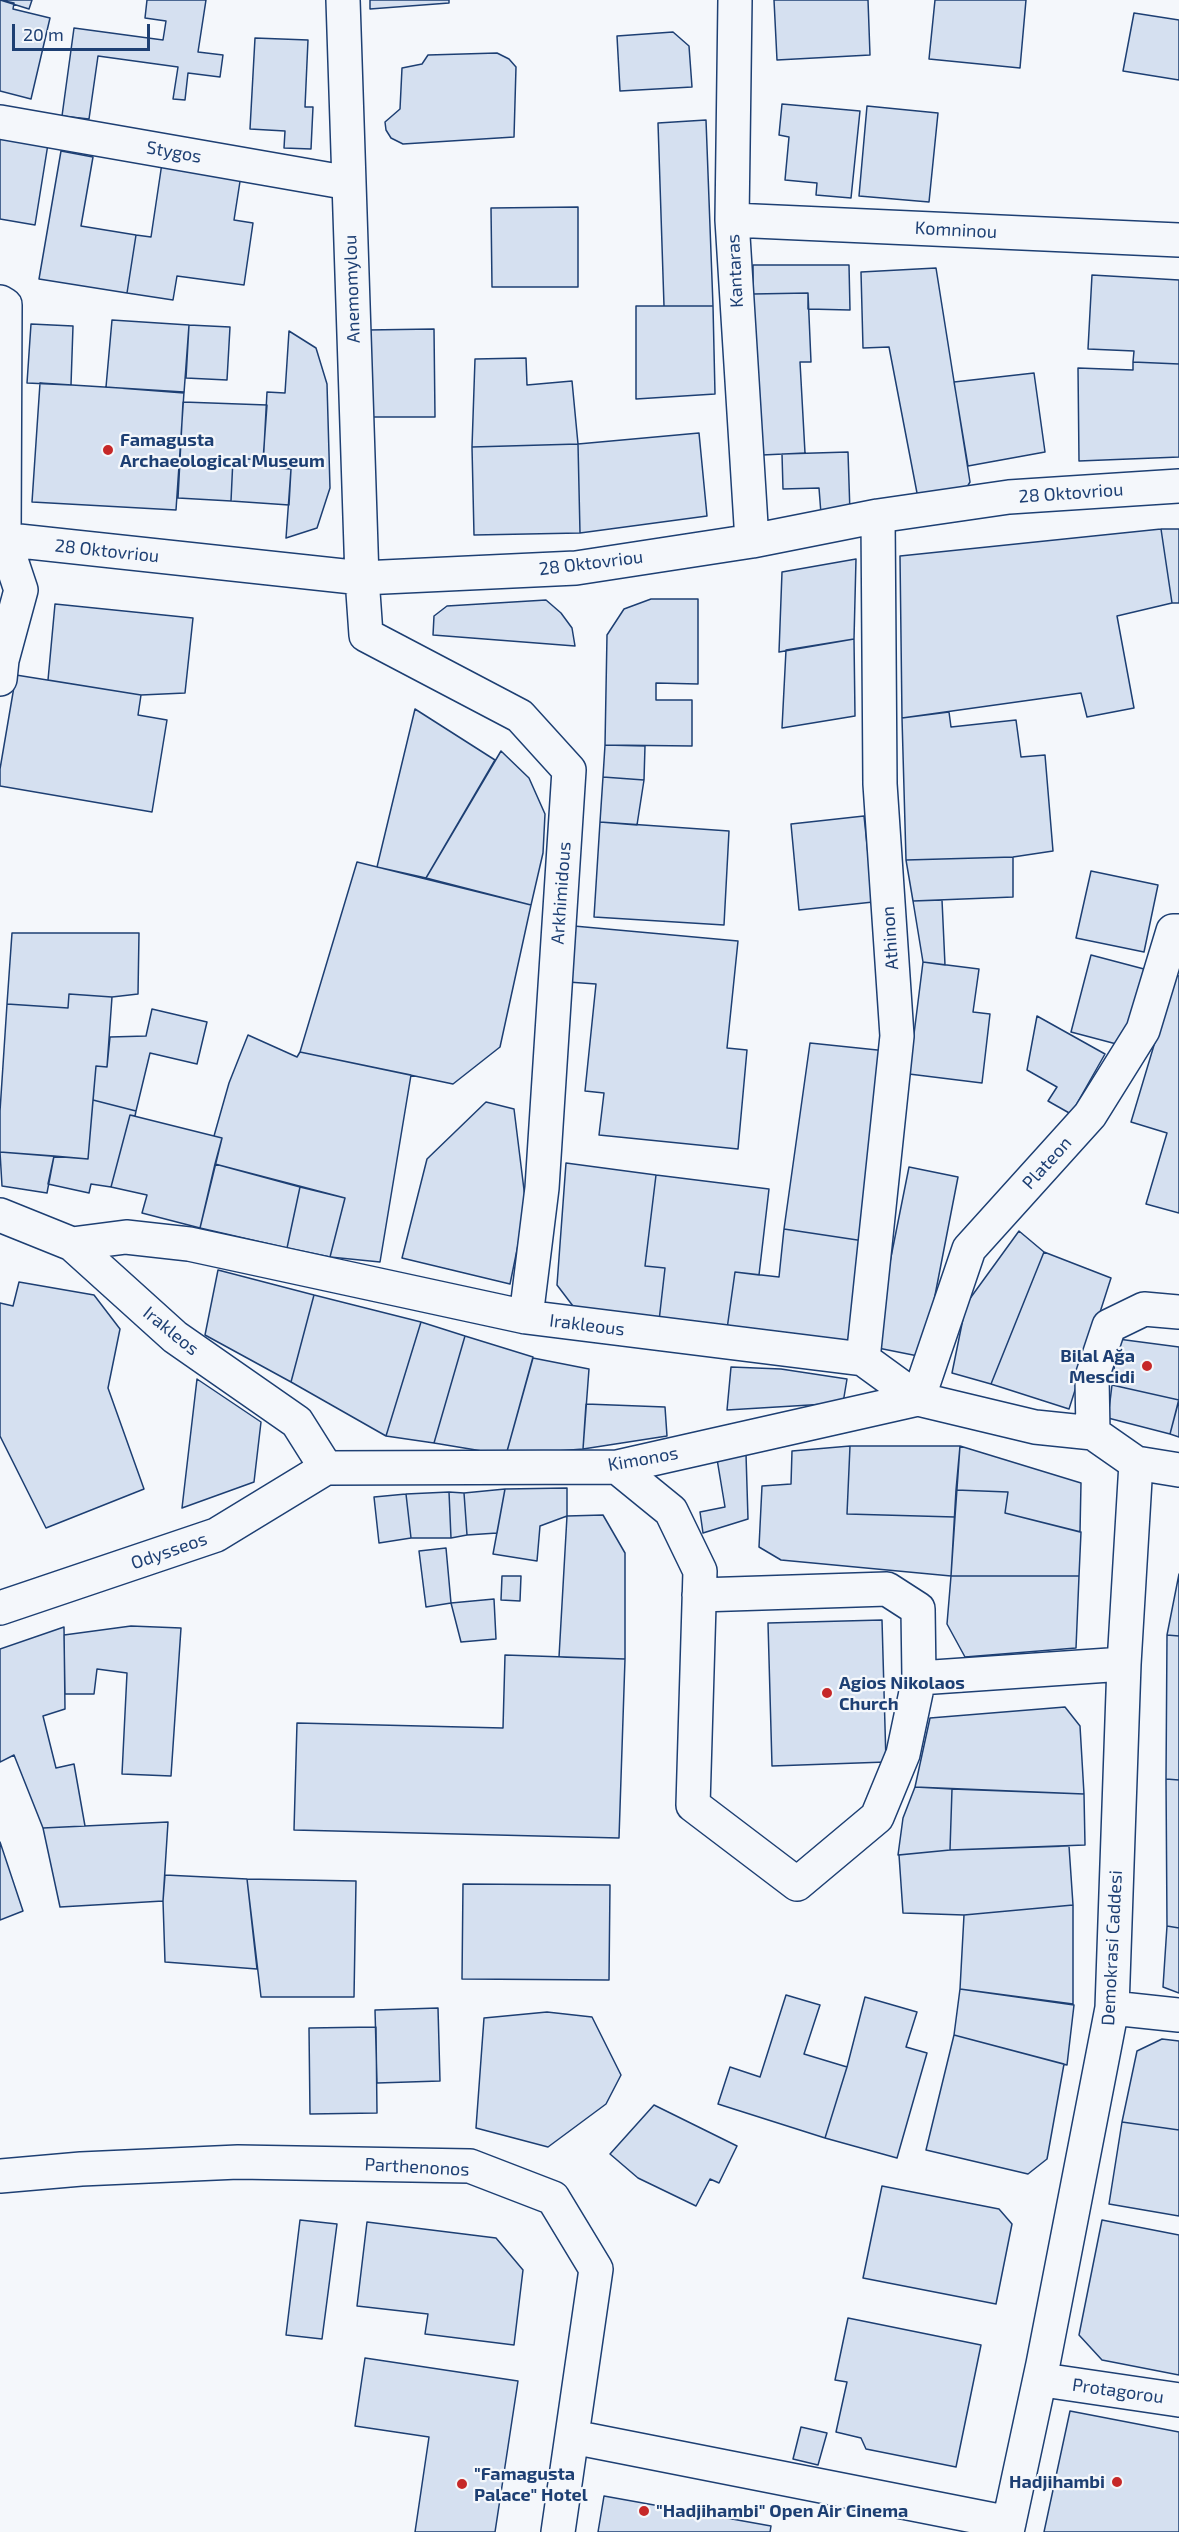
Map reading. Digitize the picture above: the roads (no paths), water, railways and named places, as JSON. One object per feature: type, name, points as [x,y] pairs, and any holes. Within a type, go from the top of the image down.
[{"type":"street","name":"Anemomylou","points":[[343,0],[362,578]]},
{"type":"street","name":"Kantaras","points":[[735,0],[732,220],[752,541]]},
{"type":"street","name":"Stygos","points":[[0,122],[349,183]]},
{"type":"street","name":"Komninou","points":[[732,220],[1179,240]]},
{"type":"street","points":[[0,302],[5,305],[2,539],[21,590],[2,660],[0,679]]},
{"type":"street","name":"28 Oktovriou","points":[[2,539],[362,578],[576,568],[752,541],[878,516],[1009,497],[1179,486]]},
{"type":"street","name":"Athinon","points":[[863,1359],[897,1036],[880,784],[878,516]]},
{"type":"street","name":"Arkhimidous","points":[[362,578],[366,635],[520,716],[569,770],[542,1188],[526,1317]]},
{"type":"street","name":"Plateon","points":[[918,1399],[969,1249],[1090,1115],[1143,1030],[1173,931],[1179,931]]},
{"type":"street","name":"Irakleos","points":[[0,1215],[72,1244],[175,1337],[297,1422],[326,1468]]},
{"type":"street","name":"Irakleous","points":[[72,1244],[126,1237],[189,1244],[526,1317],[863,1359],[918,1399],[1035,1427],[1093,1432]]},
{"type":"street","points":[[1179,1312],[1144,1309],[1108,1326],[1092,1377],[1093,1432],[1136,1463],[1179,1470]]},
{"type":"street","name":"Kimonos","points":[[326,1468],[617,1467],[918,1399]]},
{"type":"street","name":"Demokrasi Caddesi","points":[[1008,2527],[1043,2364],[1112,2008],[1124,1664],[1136,1463]]},
{"type":"street","points":[[617,1467],[671,1511],[700,1571],[699,1594],[693,1805],[797,1884],[877,1817],[903,1754],[919,1678],[918,1610],[887,1590],[699,1594]]},
{"type":"street","name":"Odysseos","points":[[0,1608],[216,1535],[326,1468]]},
{"type":"street","points":[[919,1678],[1124,1664]]},
{"type":"street","points":[[1112,2008],[1179,2015]]},
{"type":"street","name":"Parthenonos","points":[[0,2176],[81,2169],[238,2162],[470,2166],[553,2198],[596,2270],[558,2532]]},
{"type":"street","name":"Protagorou","points":[[1057,2382],[1179,2400]]},
{"type":"street","points":[[573,2437],[1008,2527]]},
{"type":"place","name":"Famagusta Archaeological Museum","points":[[108,450]]},
{"type":"place","name":"Bilal Ağa Mescidi","points":[[1147,1366]]},
{"type":"place","name":"Agios Nikolaos Church","points":[[827,1693]]},
{"type":"place","name":"Hadjihambi","points":[[1117,2482]]},
{"type":"place","name":"\"Famagusta Palace\" Hotel","points":[[462,2484]]},
{"type":"place","name":"\"Hadjihambi\" Open Air Cinema","points":[[644,2511]]}]
